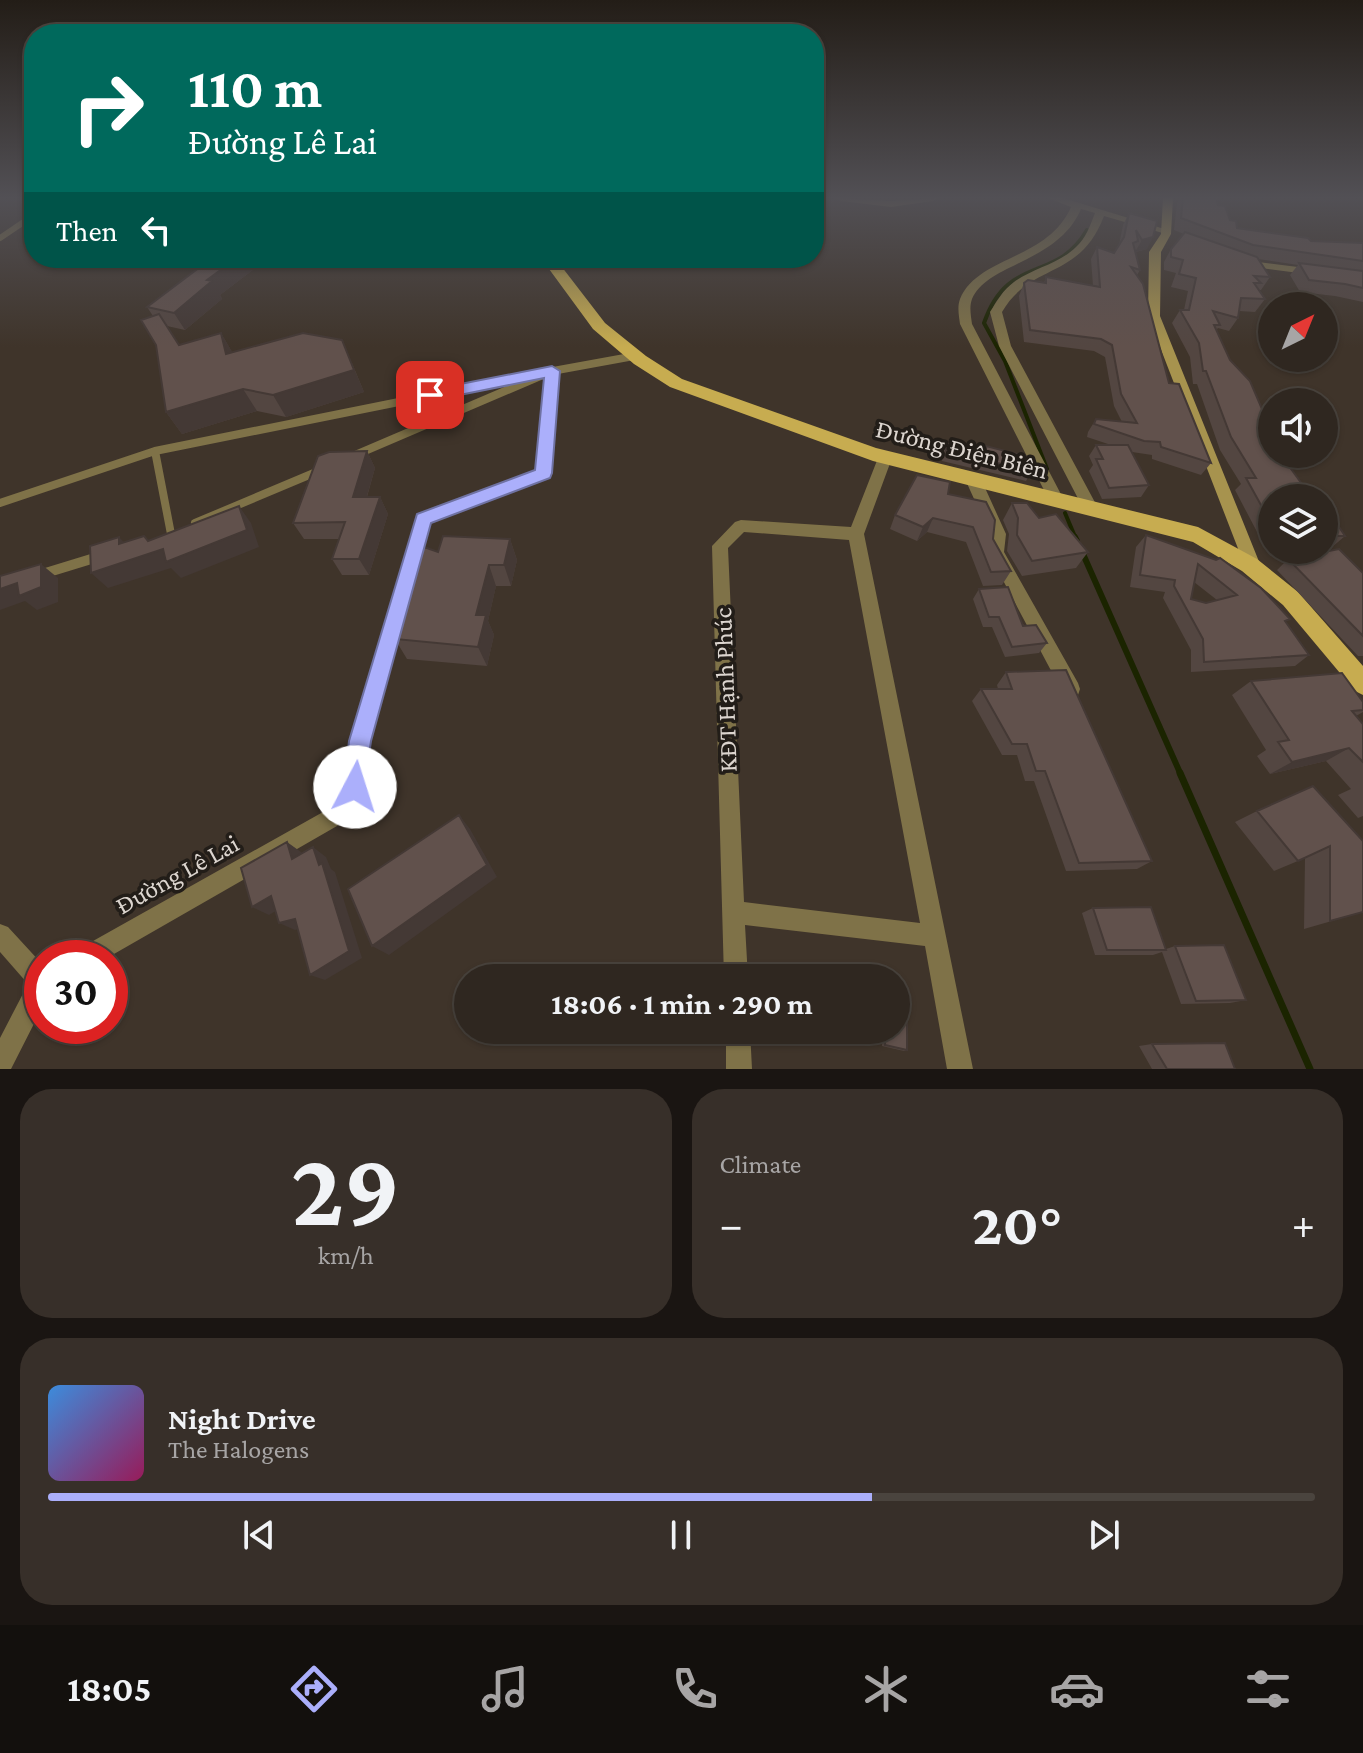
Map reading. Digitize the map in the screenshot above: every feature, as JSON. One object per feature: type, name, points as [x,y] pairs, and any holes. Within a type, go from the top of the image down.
[{"type":"main road","name":"Đường Điện Biên","points":[[556,268],[599,326],[635,356],[676,383],[885,458],[1198,535],[1252,564],[1308,613],[1363,684]]},
{"type":"street","points":[[1040,248],[973,289],[964,304],[966,324],[1056,500]]},
{"type":"street","points":[[1084,248],[1012,290],[996,312],[1005,346],[1090,508]]},
{"type":"street","points":[[1157,248],[1154,316],[1252,564]]},
{"type":"street","points":[[1229,260],[1335,275]]},
{"type":"street","points":[[552,371],[635,356]]},
{"type":"street","name":"Đường Lê Lai","points":[[117,940],[330,819],[355,787],[360,741],[423,519],[544,473],[552,371]]},
{"type":"street","points":[[885,458],[856,534],[960,1069]]},
{"type":"street","points":[[973,479],[998,534],[996,552],[1078,704]]},
{"type":"street","name":"KĐT Hạnh Phúc","points":[[735,964],[720,546],[741,526],[856,534]]},
{"type":"street","points":[[733,912],[934,936]]},
{"type":"street","points":[[0,935],[24,962]]},
{"type":"street","points":[[0,1064],[24,1017]]},
{"type":"street","points":[[738,1044],[739,1069]]},
{"type":"lane","points":[[0,503],[155,451],[552,371]]},
{"type":"lane","points":[[347,459],[552,371]]},
{"type":"lane","points":[[155,451],[171,534]]},
{"type":"lane","points":[[156,538],[332,465]]},
{"type":"lane","points":[[28,579],[114,552]]},
{"type":"building","points":[[1097,248],[1114,253],[1117,248],[1134,248],[1140,270],[1131,267],[1143,284],[1169,383],[1179,384],[1211,463],[1161,447],[1160,442],[1144,441],[1094,424],[1096,419],[1137,423],[1121,394],[1112,345],[1101,339],[1030,330],[1024,283],[1028,280],[1046,283],[1046,277],[1100,287]]},
{"type":"building","points":[[1172,248],[1231,248],[1257,257],[1270,277],[1254,276],[1261,283],[1254,283],[1260,292],[1258,299],[1241,298],[1238,318],[1213,311],[1220,325],[1214,325],[1230,360],[1250,381],[1258,400],[1258,468],[1290,468],[1302,484],[1258,484],[1258,500],[1246,478],[1256,478],[1231,437],[1206,371],[1203,371],[1199,343],[1180,310],[1189,310],[1196,278],[1179,274],[1183,260],[1171,257]]},
{"type":"building","points":[[1273,248],[1363,248],[1363,261]]},
{"type":"building","points":[[1299,263],[1363,271],[1363,288],[1309,280]]},
{"type":"building","points":[[199,268],[223,268],[174,313],[147,307]]},
{"type":"building","points":[[159,314],[179,345],[221,333],[226,354],[303,333],[342,340],[354,370],[273,395],[243,389],[166,412],[156,345],[141,320]]},
{"type":"building","points":[[947,443],[986,451],[986,446],[1033,458],[1032,471],[946,451]]},
{"type":"building","points":[[1096,445],[1128,445],[1149,485],[1109,488],[1096,459],[1103,459]]},
{"type":"building","points":[[367,451],[353,497],[380,497],[359,559],[332,559],[345,522],[293,523],[318,456],[329,452]]},
{"type":"building","points":[[917,475],[950,482],[948,494],[986,502],[995,520],[993,539],[1011,571],[991,572],[973,527],[933,518],[923,527],[895,515]]},
{"type":"building","points":[[1012,503],[1027,503],[1039,518],[1056,514],[1088,552],[1032,561],[1017,535],[1018,518]]},
{"type":"building","points":[[239,506],[247,530],[166,562],[163,549],[91,573],[90,546],[119,537],[119,544],[144,536],[148,541]]},
{"type":"building","points":[[1146,535],[1216,560],[1220,558],[1261,588],[1290,619],[1285,621],[1309,655],[1204,662],[1203,639],[1174,586],[1175,580],[1140,575]],"holes":[[[1198,564],[1237,595],[1206,603],[1191,599]]]},
{"type":"building","points":[[443,536],[510,539],[504,565],[489,565],[476,615],[486,615],[478,647],[395,639],[400,628],[387,626],[424,547],[438,552]]},
{"type":"building","points":[[1338,549],[1363,573],[1363,636],[1293,564],[1338,564]]},
{"type":"building","points":[[41,564],[41,587],[19,596],[17,583],[0,589],[0,576]]},
{"type":"building","points":[[1008,587],[1023,626],[1036,625],[1047,643],[1012,647],[999,617],[989,617],[979,589]]},
{"type":"building","points":[[1066,670],[1152,861],[1079,863],[1045,771],[1036,771],[1027,744],[1012,744],[981,689],[1012,689],[1006,672]]},
{"type":"building","points":[[1342,673],[1363,702],[1363,710],[1352,711],[1363,724],[1363,762],[1349,748],[1292,762],[1278,742],[1289,740],[1251,681]]},
{"type":"building","points":[[1313,786],[1363,841],[1363,912],[1330,921],[1330,846],[1298,861],[1257,811]]},
{"type":"building","points":[[459,815],[487,865],[372,946],[348,889]]},
{"type":"building","points":[[287,842],[292,859],[313,847],[319,865],[322,863],[349,951],[310,975],[295,919],[279,923],[271,896],[252,907],[241,868]]},
{"type":"building","points":[[1151,907],[1166,950],[1107,950],[1093,908]]},
{"type":"building","points":[[1224,945],[1246,1000],[1196,1001],[1175,946]]},
{"type":"building","points":[[1225,1043],[1235,1069],[1167,1069],[1152,1044]]},
{"type":"building","points":[[907,1044],[907,1050],[885,1045]]},
{"type":"waterway","points":[[1047,469],[1005,361],[984,323],[994,301],[1006,287],[1074,248]]},
{"type":"waterway","points":[[1065,513],[1076,539]]},
{"type":"waterway","points":[[1083,554],[1181,775]]},
{"type":"waterway","points":[[1180,773],[1310,1069]]},
{"type":"route","points":[[355,787],[360,741],[423,519],[544,473],[552,371],[430,395]]}]
